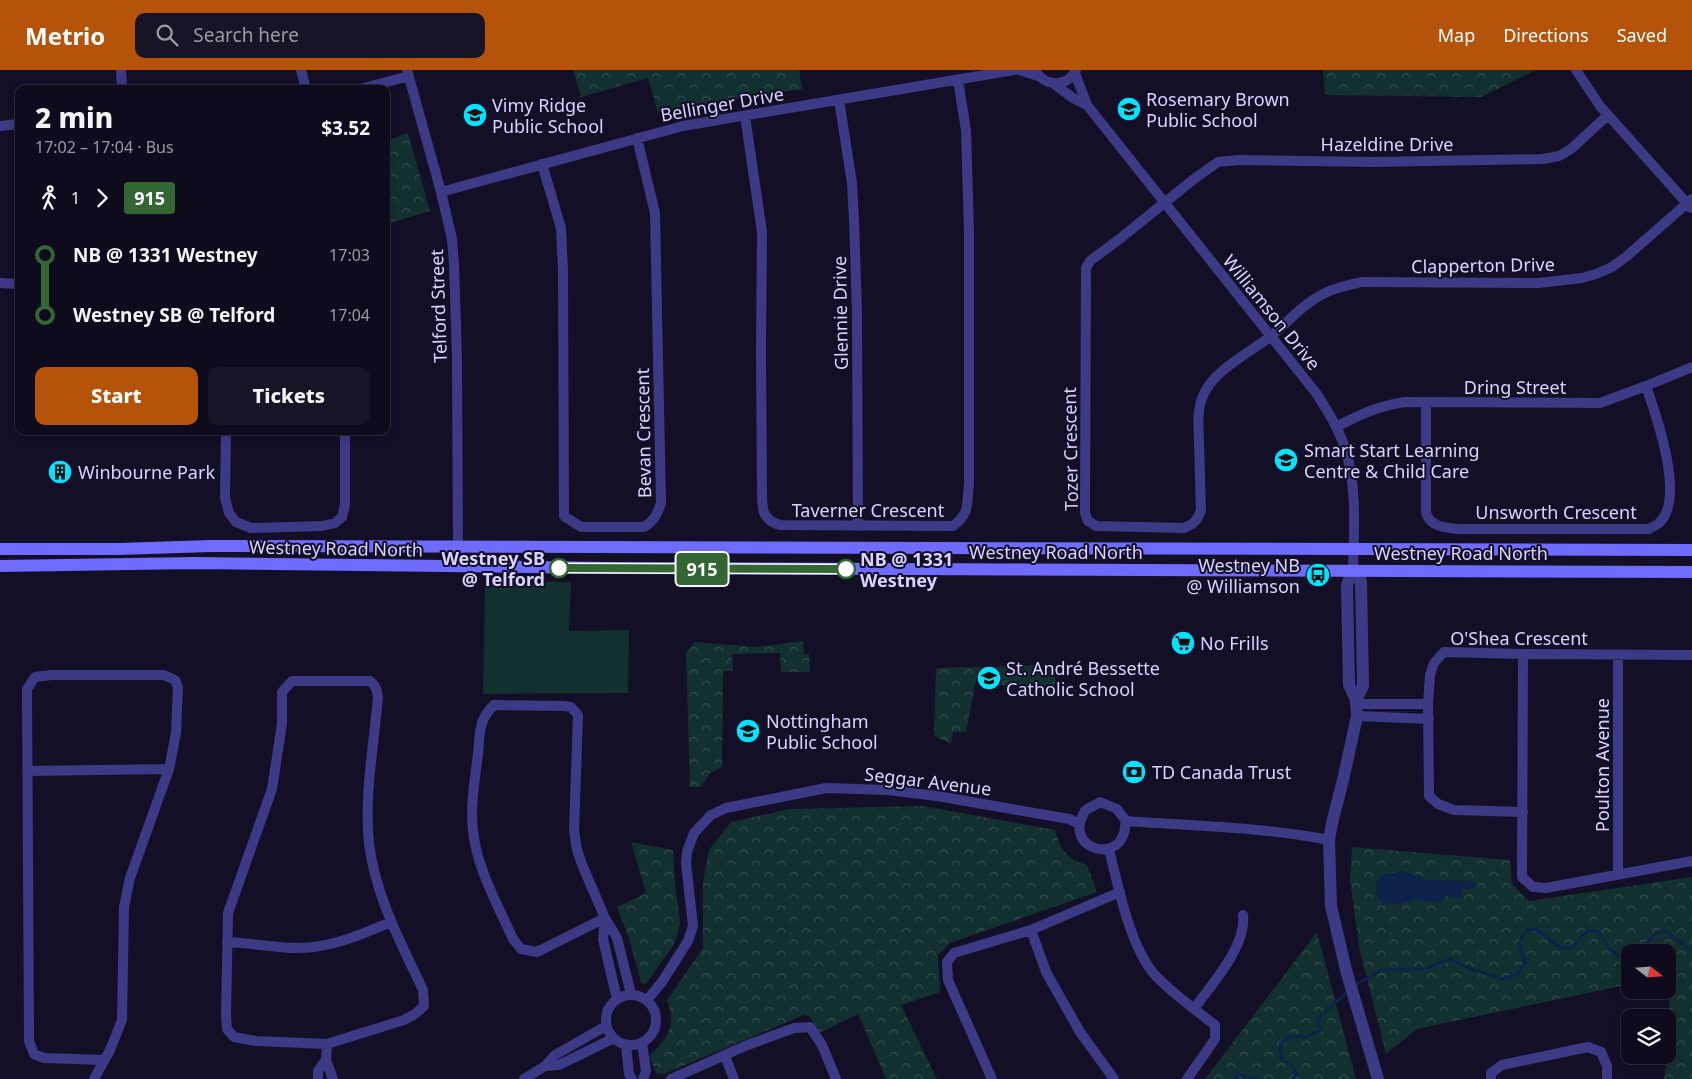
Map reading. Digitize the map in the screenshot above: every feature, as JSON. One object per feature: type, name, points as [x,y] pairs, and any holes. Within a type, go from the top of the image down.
[{"type":"main road","name":"Westney Road North","points":[[0,549],[119,549],[211,546],[1692,550]]},
{"type":"main road","name":"Westney Road North","points":[[0,566],[195,563],[456,567],[1692,572]]},
{"type":"street","points":[[121,70],[122,85]]},
{"type":"street","points":[[301,70],[305,85]]},
{"type":"street","name":"Bellinger Drive","points":[[441,192],[684,126],[1014,70]]},
{"type":"street","points":[[1020,70],[1037,73]]},
{"type":"street","points":[[1576,70],[1608,115],[1690,203]]},
{"type":"street","points":[[1054,84],[1064,82],[1075,72]]},
{"type":"street","name":"Williamson Drive","points":[[1075,72],[1087,105],[1326,408],[1346,449],[1350,467],[1353,491],[1353,570]]},
{"type":"street","points":[[372,85],[408,73]]},
{"type":"street","name":"Telford Street","points":[[408,73],[452,239],[457,358],[458,547],[456,567]]},
{"type":"street","name":"Williamson Drive","points":[[1037,73],[1045,82],[1054,84],[1073,98],[1087,105]]},
{"type":"street","name":"Taverner Crescent","points":[[746,116],[762,232],[762,508],[771,523],[780,526],[953,526],[963,519],[967,510],[969,484],[969,232],[966,130],[958,80]]},
{"type":"street","name":"Glennie Drive","points":[[839,100],[852,183],[854,220],[857,313],[858,526]]},
{"type":"street","name":"Hazeldine Drive","points":[[1164,204],[1218,162],[1239,160],[1374,162],[1543,159],[1559,156],[1572,149],[1608,115]]},
{"type":"street","points":[[0,126],[15,124]]},
{"type":"street","name":"Bevan Crescent","points":[[542,164],[561,228],[563,271],[564,516],[581,527],[644,527],[652,522],[658,514],[661,503],[655,213],[637,138]]},
{"type":"street","name":"Clapperton Drive","points":[[1270,336],[1309,302],[1342,286],[1362,282],[1539,283],[1582,278],[1596,274],[1612,267],[1627,256],[1690,203]]},
{"type":"street","name":"Tozer Crescent","points":[[1164,204],[1090,260],[1086,268],[1086,513],[1088,521],[1096,526],[1184,528],[1193,525],[1198,520],[1201,510],[1199,420],[1200,404],[1203,395],[1210,384],[1222,372],[1270,336]]},
{"type":"street","points":[[0,283],[15,284]]},
{"type":"street","name":"Dring Street","points":[[1336,427],[1382,406],[1404,402],[1600,402],[1692,367]]},
{"type":"street","name":"Unsworth Crescent","points":[[1426,403],[1426,513],[1428,520],[1438,526],[1457,529],[1649,529],[1659,523],[1665,516],[1669,503],[1669,469],[1661,432],[1646,386]]},
{"type":"street","points":[[226,435],[225,498],[229,513],[236,522],[251,528],[322,526],[335,522],[342,517],[345,505],[345,435]]},
{"type":"street","points":[[1353,570],[1347,585],[1349,685],[1356,707],[1344,776],[1329,840],[1331,906],[1346,970],[1378,1079]]},
{"type":"street","name":"O'Shea Crescent","points":[[1523,812],[1454,810],[1438,804],[1429,796],[1428,704],[1430,675],[1434,662],[1444,652],[1692,655]]},
{"type":"street","points":[[1523,654],[1522,878],[1533,887],[1546,888],[1692,861]]},
{"type":"street","name":"Poulton Avenue","points":[[1618,655],[1618,874]]},
{"type":"street","points":[[100,1076],[104,1060],[122,1020],[124,907],[130,878],[169,769],[176,733],[178,686],[174,680],[164,675],[51,675],[35,677],[27,689],[29,1041],[34,1054],[44,1058],[104,1060]]},
{"type":"street","points":[[292,681],[370,681],[374,685],[378,697],[369,788],[369,844],[377,880],[391,922],[422,990],[424,1006],[404,1020],[327,1044],[256,1041],[234,1036],[227,1029],[227,942],[228,913],[272,789],[282,724],[282,692],[292,681]]},
{"type":"street","points":[[1356,707],[1428,704]]},
{"type":"street","points":[[605,918],[537,952],[521,949],[513,939],[478,858],[473,830],[473,795],[481,722],[487,711],[494,705],[564,706],[571,708],[578,716],[574,831],[576,850],[605,918],[617,938],[631,994]]},
{"type":"street","points":[[1356,707],[1429,718]]},
{"type":"street","points":[[28,771],[169,769]]},
{"type":"street","name":"Seggar Avenue","points":[[648,1000],[664,980],[688,941],[692,926],[686,863],[687,852],[694,833],[710,815],[726,808],[826,788],[888,790],[937,796],[1069,819],[1079,824]]},
{"type":"street","points":[[1100,802],[1117,808],[1126,822],[1124,835],[1117,844],[1109,849],[1095,849],[1086,844],[1080,834],[1079,824],[1085,811],[1100,802]]},
{"type":"street","points":[[1126,822],[1236,829],[1329,840]]},
{"type":"street","points":[[1109,849],[1120,892],[1138,947],[1154,974],[1174,993],[1215,1025],[1215,1039],[1187,1079]]},
{"type":"street","points":[[992,1079],[948,980],[947,962],[954,953],[1031,930],[1120,892]]},
{"type":"street","points":[[1194,1009],[1240,941],[1244,916]]},
{"type":"street","points":[[605,918],[603,939],[616,999]]},
{"type":"street","points":[[227,942],[300,948],[322,946],[344,940],[391,922]]},
{"type":"street","points":[[1031,930],[1046,972],[1080,1032],[1114,1079]]},
{"type":"street","points":[[631,994],[648,1000],[656,1014],[654,1031],[649,1038],[642,1043],[626,1045],[614,1038],[606,1026],[606,1018],[607,1011],[616,999],[631,994]]},
{"type":"street","points":[[524,1079],[546,1066],[555,1055],[606,1026]]},
{"type":"street","points":[[671,1079],[745,1046],[794,1028],[810,1027],[822,1045],[836,1079]]},
{"type":"street","points":[[546,1066],[559,1065],[614,1038]]},
{"type":"street","points":[[642,1043],[646,1071],[643,1079]]},
{"type":"street","points":[[327,1044],[326,1060],[333,1079]]},
{"type":"street","points":[[626,1045],[632,1079]]},
{"type":"street","points":[[1491,1079],[1492,1073],[1502,1065],[1588,1047],[1601,1052],[1607,1066],[1607,1079]]},
{"type":"street","points":[[725,1056],[734,1079]]},
{"type":"street","points":[[318,1079],[318,1071],[326,1060]]},
{"type":"green space","points":[[573,70],[799,70],[802,89],[658,112],[648,78],[581,97]]},
{"type":"green space","points":[[1323,70],[1536,70],[1481,97],[1325,95]]},
{"type":"green space","points":[[408,133],[430,211],[390,223],[390,140]]},
{"type":"green space","points":[[485,581],[571,582],[569,631],[629,630],[628,693],[483,694]]},
{"type":"green space","points":[[803,641],[804,654],[809,654],[810,672],[781,672],[780,653],[732,654],[733,671],[723,671],[722,767],[710,773],[701,787],[690,787],[686,653],[695,642],[757,647]]},
{"type":"green space","points":[[1055,665],[1055,693],[976,681],[966,732],[953,732],[951,744],[934,736],[936,668]]},
{"type":"green space","points":[[923,806],[1055,830],[1062,849],[1074,860],[1087,865],[1097,892],[950,943],[938,955],[940,992],[901,1005],[937,1079],[886,1079],[858,1014],[819,1033],[810,1017],[804,1015],[664,1074],[656,1073],[649,1056],[661,1044],[669,1031],[671,1017],[667,1000],[703,948],[703,882],[709,850],[731,822],[790,809]]},
{"type":"green space","points":[[631,842],[673,850],[680,922],[675,943],[646,984],[641,983],[630,941],[617,907],[646,893]]},
{"type":"green space","points":[[1352,847],[1510,860],[1512,884],[1529,901],[1692,877],[1692,1079],[1664,1079],[1666,1064],[1676,1064],[1676,1009],[1670,1009],[1669,999],[1676,999],[1676,944],[1621,944],[1621,986],[1417,1029],[1386,1054],[1359,947],[1350,880]]},
{"type":"green space","points":[[1317,932],[1356,1079],[1205,1079]]},
{"type":"water","points":[[1404,871],[1428,880],[1474,881],[1478,887],[1461,890],[1463,899],[1446,896],[1436,903],[1416,899],[1400,904],[1383,903],[1377,896],[1375,883],[1384,874]]},
{"type":"waterway","points":[[1355,985],[1382,970],[1425,969],[1450,959],[1471,969],[1503,979],[1518,974],[1525,963],[1520,946],[1522,936],[1529,929],[1538,930],[1564,949],[1573,947],[1587,931],[1598,931],[1609,948],[1621,958]]},
{"type":"waterway","points":[[1646,944],[1654,935],[1664,930],[1692,949]]},
{"type":"waterway","points":[[1292,1079],[1297,1074],[1290,1064],[1282,1060],[1281,1043],[1291,1036],[1306,1037],[1321,1030],[1317,1020],[1348,991]]},
{"type":"waterway","points":[[1236,1079],[1237,1074],[1257,1079]]},
{"type":"bus line","name":"915","points":[[559,568],[846,569]]},
{"type":"place","name":"Rosemary Brown Public School","points":[[1129,109]]},
{"type":"place","name":"Vimy Ridge Public School","points":[[475,115]]},
{"type":"place","name":"Smart Start Learning Centre & Child Care","points":[[1286,460]]},
{"type":"place","name":"Winbourne Park","points":[[60,472]]},
{"type":"place","name":"Westney SB @ Telford","points":[[559,568]]},
{"type":"place","name":"NB @ 1331 Westney","points":[[846,569]]},
{"type":"place","name":"Westney NB @ Williamson","points":[[1318,575]]},
{"type":"place","name":"No Frills","points":[[1183,643]]},
{"type":"place","name":"St. André Bessette Catholic School","points":[[989,678]]},
{"type":"place","name":"Nottingham Public School","points":[[748,731]]},
{"type":"place","name":"TD Canada Trust","points":[[1134,772]]}]
